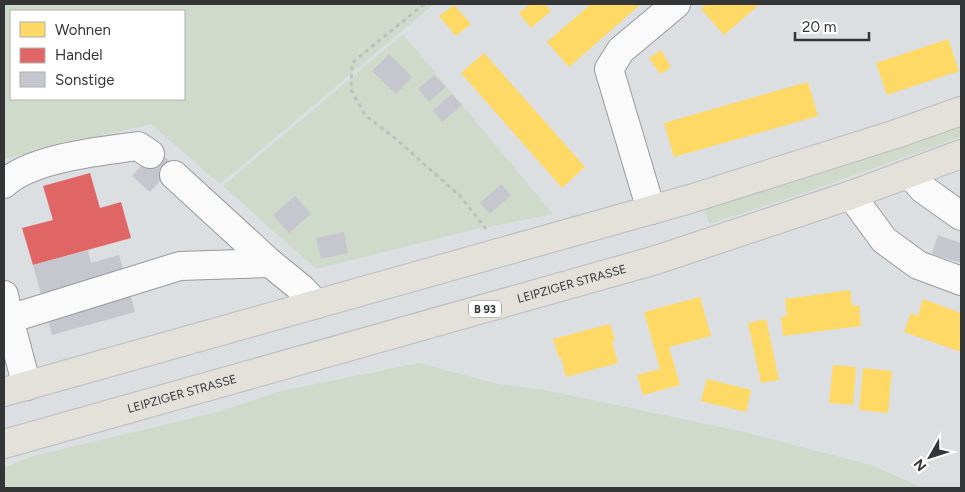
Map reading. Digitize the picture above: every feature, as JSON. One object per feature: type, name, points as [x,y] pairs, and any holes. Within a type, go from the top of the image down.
[{"type":"main road","points":[[15,389],[651,210],[877,140],[961,111]]},
{"type":"main road","name":"LEIPZIGER STRASSE","points":[[4,444],[656,260],[851,195],[961,154]]},
{"type":"street","points":[[651,210],[609,69],[621,50],[676,4]]},
{"type":"street","points":[[4,184],[32,167],[92,152],[138,146],[150,154]]},
{"type":"street","points":[[910,174],[923,189],[961,216]]},
{"type":"street","points":[[174,175],[270,263],[302,289],[316,304]]},
{"type":"street","points":[[851,195],[884,240],[918,265],[961,281]]},
{"type":"street","points":[[15,389],[6,307],[180,266],[270,263]]},
{"type":"path","points":[[424,4],[352,63],[350,90],[366,116],[396,139],[461,197],[502,252]]},
{"type":"green space","points":[[4,4],[434,4],[220,184],[151,124],[4,159]]},
{"type":"green space","points":[[403,34],[553,214],[472,230],[316,269],[223,186]]},
{"type":"green space","points":[[961,126],[961,137],[807,192],[709,224],[704,209],[803,179]]},
{"type":"green space","points":[[419,363],[498,384],[545,390],[740,431],[871,465],[923,488],[4,488],[4,468],[29,457],[214,413],[281,391]]},
{"type":"building: Wohnen","points":[[530,4],[545,4],[551,11],[531,28],[519,13]]},
{"type":"building: Wohnen","points":[[591,4],[641,4],[569,67],[547,42]]},
{"type":"building: Wohnen","points":[[707,4],[760,4],[724,35],[701,9]]},
{"type":"building: Wohnen","points":[[454,5],[471,24],[456,36],[439,16]]},
{"type":"building: Wohnen","points":[[948,39],[959,71],[887,95],[876,63]]},
{"type":"building: Wohnen","points":[[661,50],[671,67],[660,74],[649,58]]},
{"type":"building: Wohnen","points":[[484,53],[585,167],[562,188],[461,73]]},
{"type":"building: Wohnen","points":[[808,82],[818,116],[674,157],[664,123]]},
{"type":"building: Wohnen","points":[[850,290],[852,306],[859,305],[861,326],[783,336],[781,317],[787,316],[785,299]]},
{"type":"building: Wohnen","points":[[700,297],[711,336],[669,347],[680,385],[643,395],[637,375],[660,369],[644,312]]},
{"type":"building: Wohnen","points":[[923,299],[961,313],[961,352],[904,332],[911,313],[918,316]]},
{"type":"building: Wohnen","points":[[766,319],[779,380],[761,383],[748,323]]},
{"type":"building: Wohnen","points":[[610,324],[615,341],[612,342],[618,363],[566,377],[561,357],[559,358],[553,339]]},
{"type":"building: Wohnen","points":[[833,365],[856,367],[853,405],[829,403]]},
{"type":"building: Wohnen","points":[[863,368],[892,371],[888,413],[859,410]]},
{"type":"building: Wohnen","points":[[707,379],[751,390],[746,412],[701,401]]},
{"type":"building: Handel","points":[[90,173],[100,208],[121,202],[131,238],[33,265],[22,228],[53,220],[43,186]]},
{"type":"building: Sonstige","points":[[389,54],[412,77],[396,94],[372,71]]},
{"type":"building: Sonstige","points":[[434,75],[446,87],[429,102],[418,89]]},
{"type":"building: Sonstige","points":[[452,94],[462,105],[442,122],[433,110]]},
{"type":"building: Sonstige","points":[[156,149],[174,165],[150,192],[132,176]]},
{"type":"building: Sonstige","points":[[501,184],[511,195],[490,214],[480,203]]},
{"type":"building: Sonstige","points":[[295,196],[311,214],[289,233],[273,215]]},
{"type":"building: Sonstige","points":[[344,232],[348,253],[321,259],[316,238]]},
{"type":"building: Sonstige","points":[[938,235],[961,243],[961,263],[932,254]]},
{"type":"building: Sonstige","points":[[88,250],[91,263],[119,255],[135,312],[52,335],[33,265]]}]
